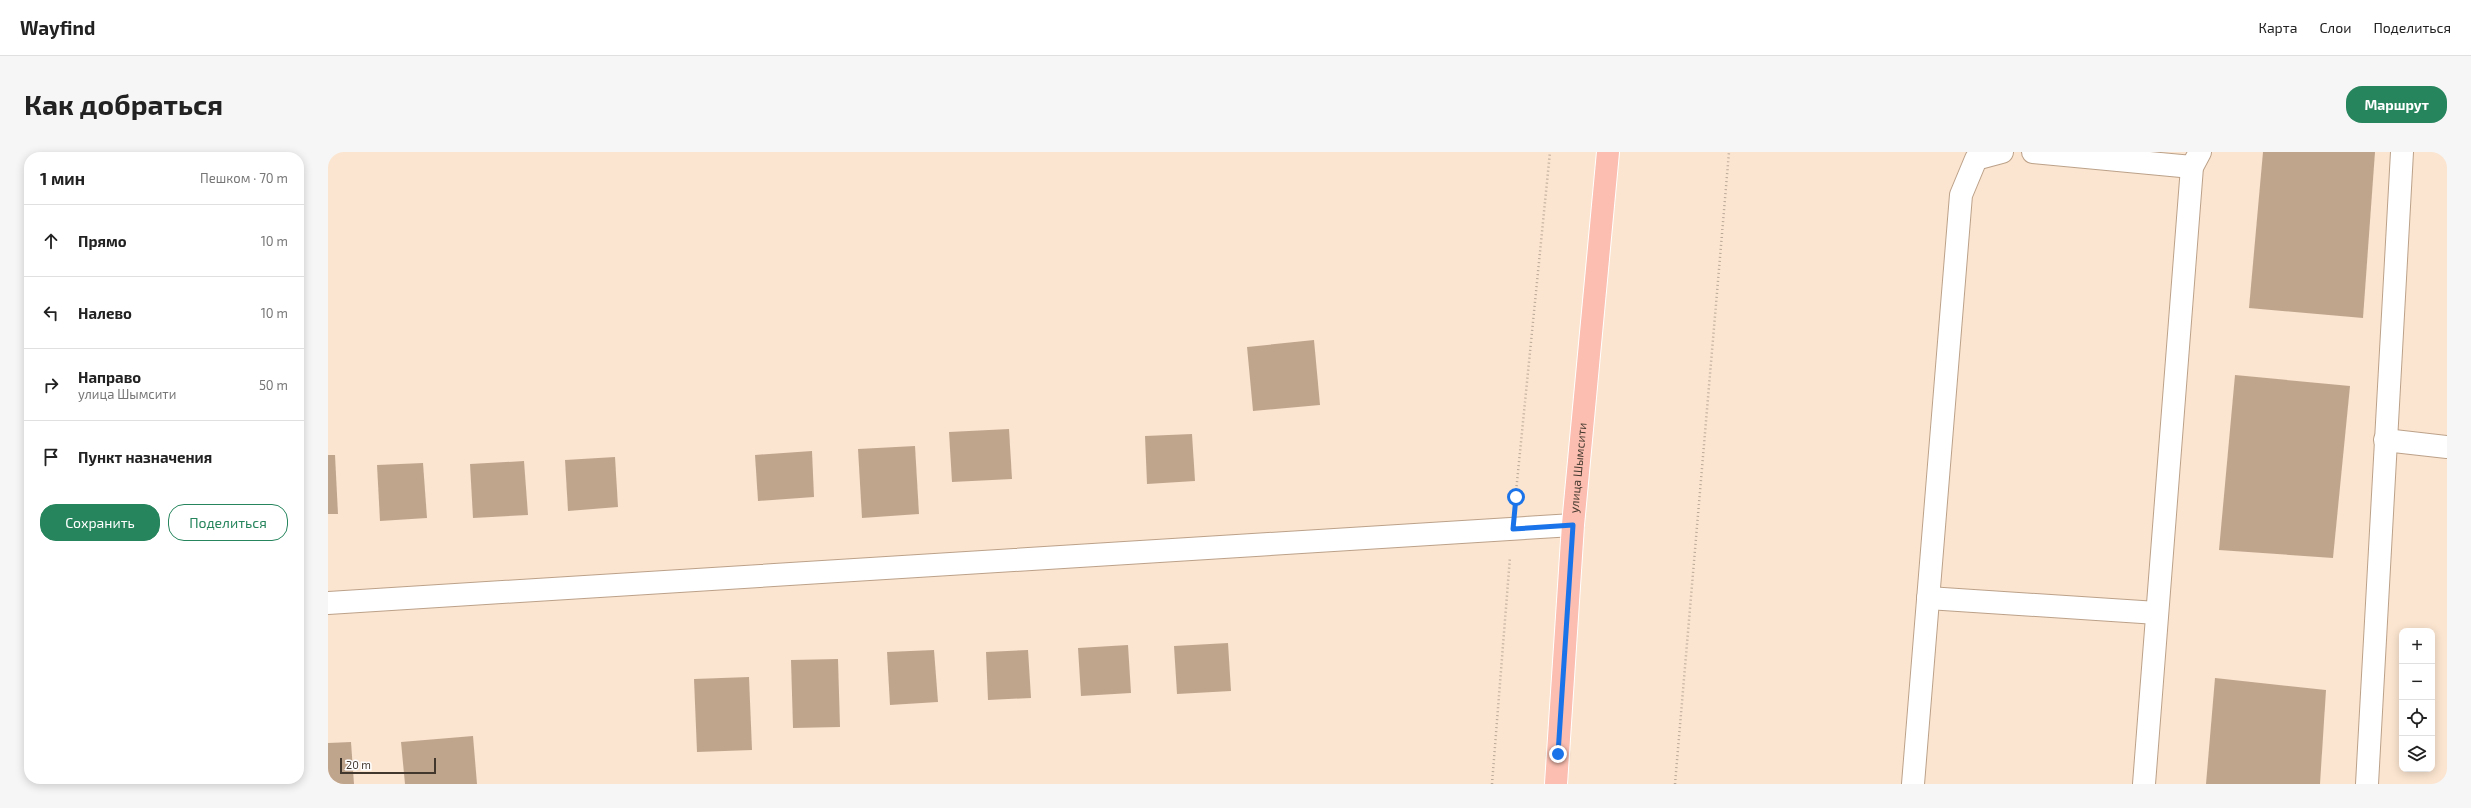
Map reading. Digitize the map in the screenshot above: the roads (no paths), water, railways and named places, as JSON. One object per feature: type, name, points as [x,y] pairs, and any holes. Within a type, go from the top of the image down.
[{"type":"main road","name":"улица Шымсити","points":[[1556,784],[1573,525],[1608,152]]},
{"type":"street","points":[[1913,784],[1960,195],[1976,158],[2002,152]]},
{"type":"street","points":[[2033,152],[2196,159],[2157,613],[2144,784]]},
{"type":"street","points":[[2367,784],[2402,152]]},
{"type":"street","points":[[2386,440],[2447,447]]},
{"type":"street","points":[[328,603],[1573,525]]},
{"type":"street","points":[[1928,598],[2157,613]]}]
